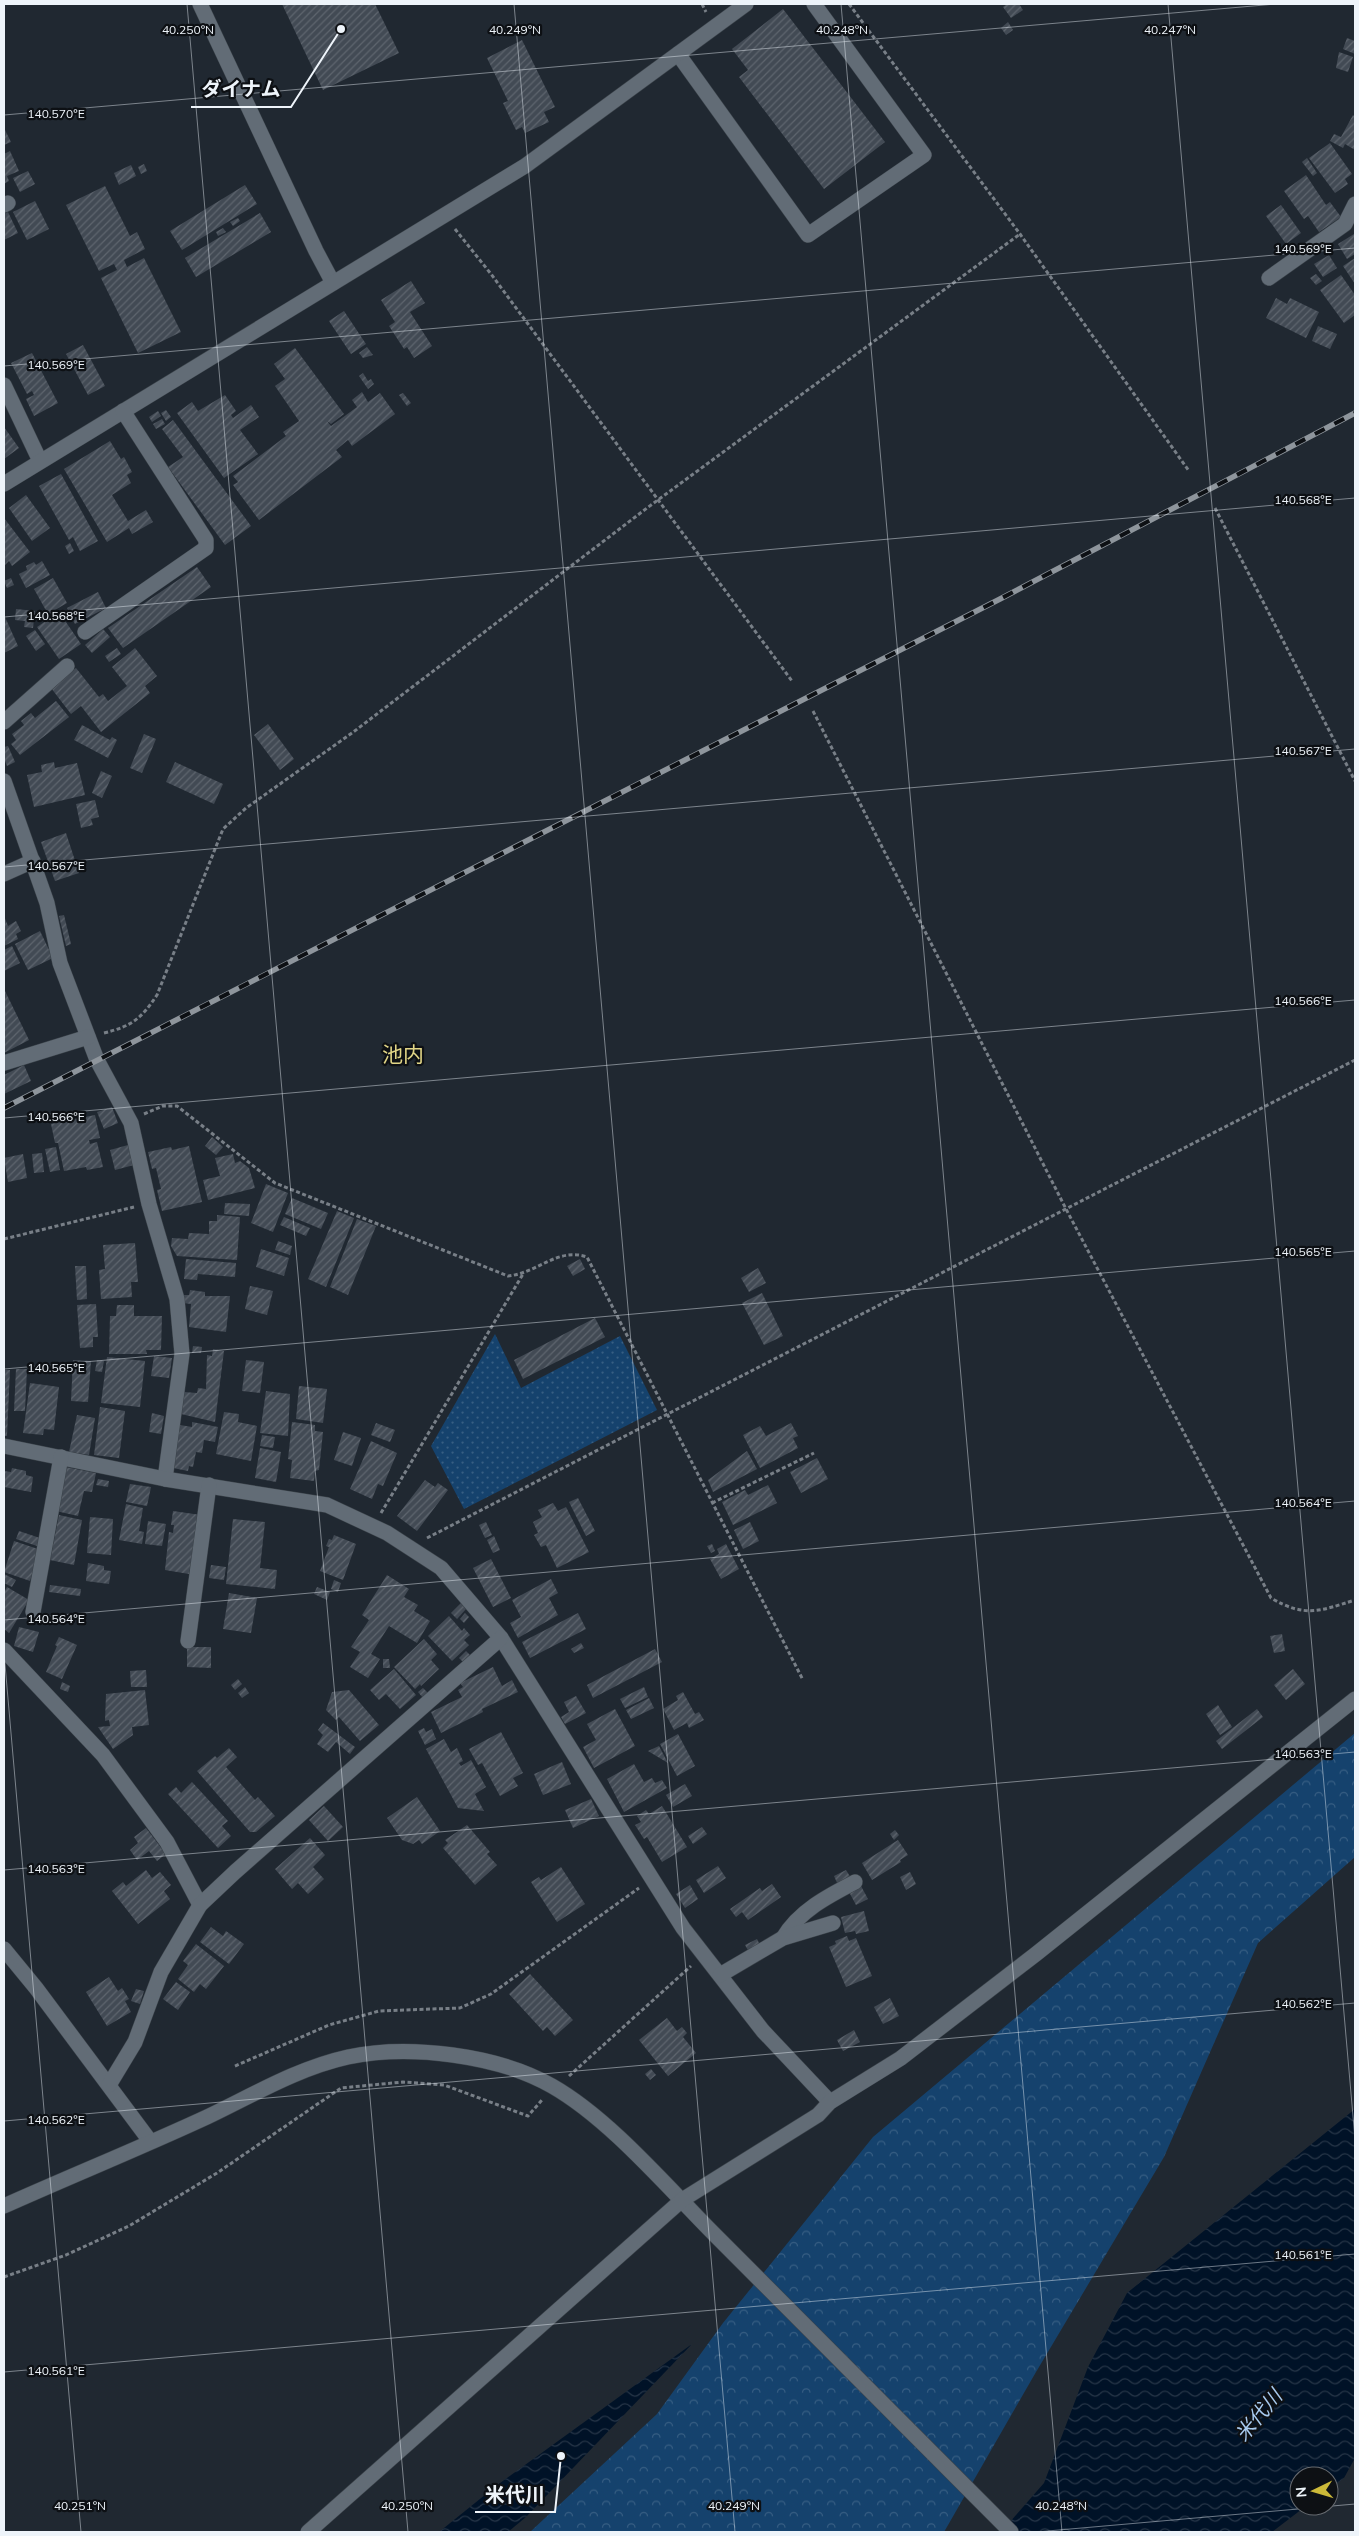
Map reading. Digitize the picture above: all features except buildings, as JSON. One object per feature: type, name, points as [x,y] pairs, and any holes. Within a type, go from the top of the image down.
[{"type":"street","points":[[200,4],[333,283]]},
{"type":"street","points":[[4,484],[333,283],[445,217],[525,166],[746,4]]},
{"type":"street","points":[[678,54],[808,236],[924,155],[814,4]]},
{"type":"street","points":[[1269,278],[1345,224],[1355,204]]},
{"type":"street","points":[[4,385],[40,462]]},
{"type":"street","points":[[85,632],[206,548],[206,540],[123,411]]},
{"type":"street","points":[[4,722],[67,666]]},
{"type":"street","points":[[4,781],[46,903],[60,963],[97,1060],[131,1123],[149,1204],[177,1299],[182,1354],[165,1478]]},
{"type":"street","points":[[4,874],[33,861]]},
{"type":"street","points":[[4,1063],[88,1037]]},
{"type":"street","points":[[4,1446],[165,1478],[327,1505],[373,1527],[441,1568],[500,1638],[683,1928],[763,2031],[830,2102]]},
{"type":"street","points":[[33,1612],[61,1457]]},
{"type":"street","points":[[188,1641],[209,1485]]},
{"type":"street","points":[[109,2085],[135,2042],[161,1972],[200,1905],[500,1638]]},
{"type":"street","points":[[4,1650],[103,1755],[167,1842],[200,1905]]},
{"type":"street","points":[[308,2532],[682,2200],[818,2115],[830,2102],[902,2058],[1036,1954],[1355,1699]]},
{"type":"street","points":[[783,1938],[788,1928],[819,1901],[855,1882]]},
{"type":"street","points":[[720,1975],[783,1938],[833,1923]]},
{"type":"street","points":[[4,1949],[150,2141]]},
{"type":"street","points":[[4,2206],[204,2118],[293,2075],[348,2057],[408,2050],[453,2055],[512,2069],[551,2085],[578,2103],[607,2128],[682,2200],[1011,2532]]},
{"type":"path","points":[[849,4],[1020,234],[1189,471]]},
{"type":"path","points":[[445,217],[492,274],[792,681]]},
{"type":"path","points":[[88,1037],[126,1027],[144,1015],[157,995],[223,829],[246,808],[352,733],[658,500],[682,485],[1020,234]]},
{"type":"path","points":[[1215,508],[1355,780]]},
{"type":"path","points":[[813,710],[1066,1209],[1271,1598],[1290,1610],[1320,1611],[1355,1600]]},
{"type":"path","points":[[408,1547],[1355,1060]]},
{"type":"path","points":[[131,1123],[150,1110],[163,1106],[177,1106],[274,1183],[508,1276],[523,1274],[562,1255],[574,1252],[587,1257],[803,1680]]},
{"type":"path","points":[[4,1239],[149,1204]]},
{"type":"path","points":[[373,1527],[523,1274]]},
{"type":"path","points":[[712,1503],[814,1453]]},
{"type":"path","points":[[235,2066],[329,2025],[379,2012],[460,2008],[491,1994],[652,1879]]},
{"type":"path","points":[[569,2076],[703,1954]]},
{"type":"path","points":[[4,2277],[66,2255],[129,2226],[216,2173],[341,2088],[403,2082],[444,2084],[528,2116],[542,2100]]},
{"type":"green space","points":[[495,1334],[521,1388],[620,1336],[657,1410],[464,1509],[431,1446]]},
{"type":"green space","points":[[1355,1733],[1355,1857],[1258,1943],[1164,2157],[1036,2372],[944,2532],[530,2532],[657,2414],[723,2323],[873,2137]]},
{"type":"water","name":"米代川","points":[[1355,2109],[1355,2458],[1344,2478],[1339,2482],[1339,2466],[1289,2466],[1289,2516],[1293,2516],[1272,2532],[1001,2532],[1044,2483],[1088,2367],[1127,2293]]},
{"type":"water","points":[[692,2344],[526,2517],[508,2532],[439,2532],[496,2486]]},
{"type":"railway","points":[[4,1108],[1000,599],[1355,413]]},
{"type":"place","name":"ダイナム","points":[[341,29]]},
{"type":"place","name":"米代川","points":[[561,2456]]},
{"type":"district","name":"池内","points":[[403,1054]]}]
